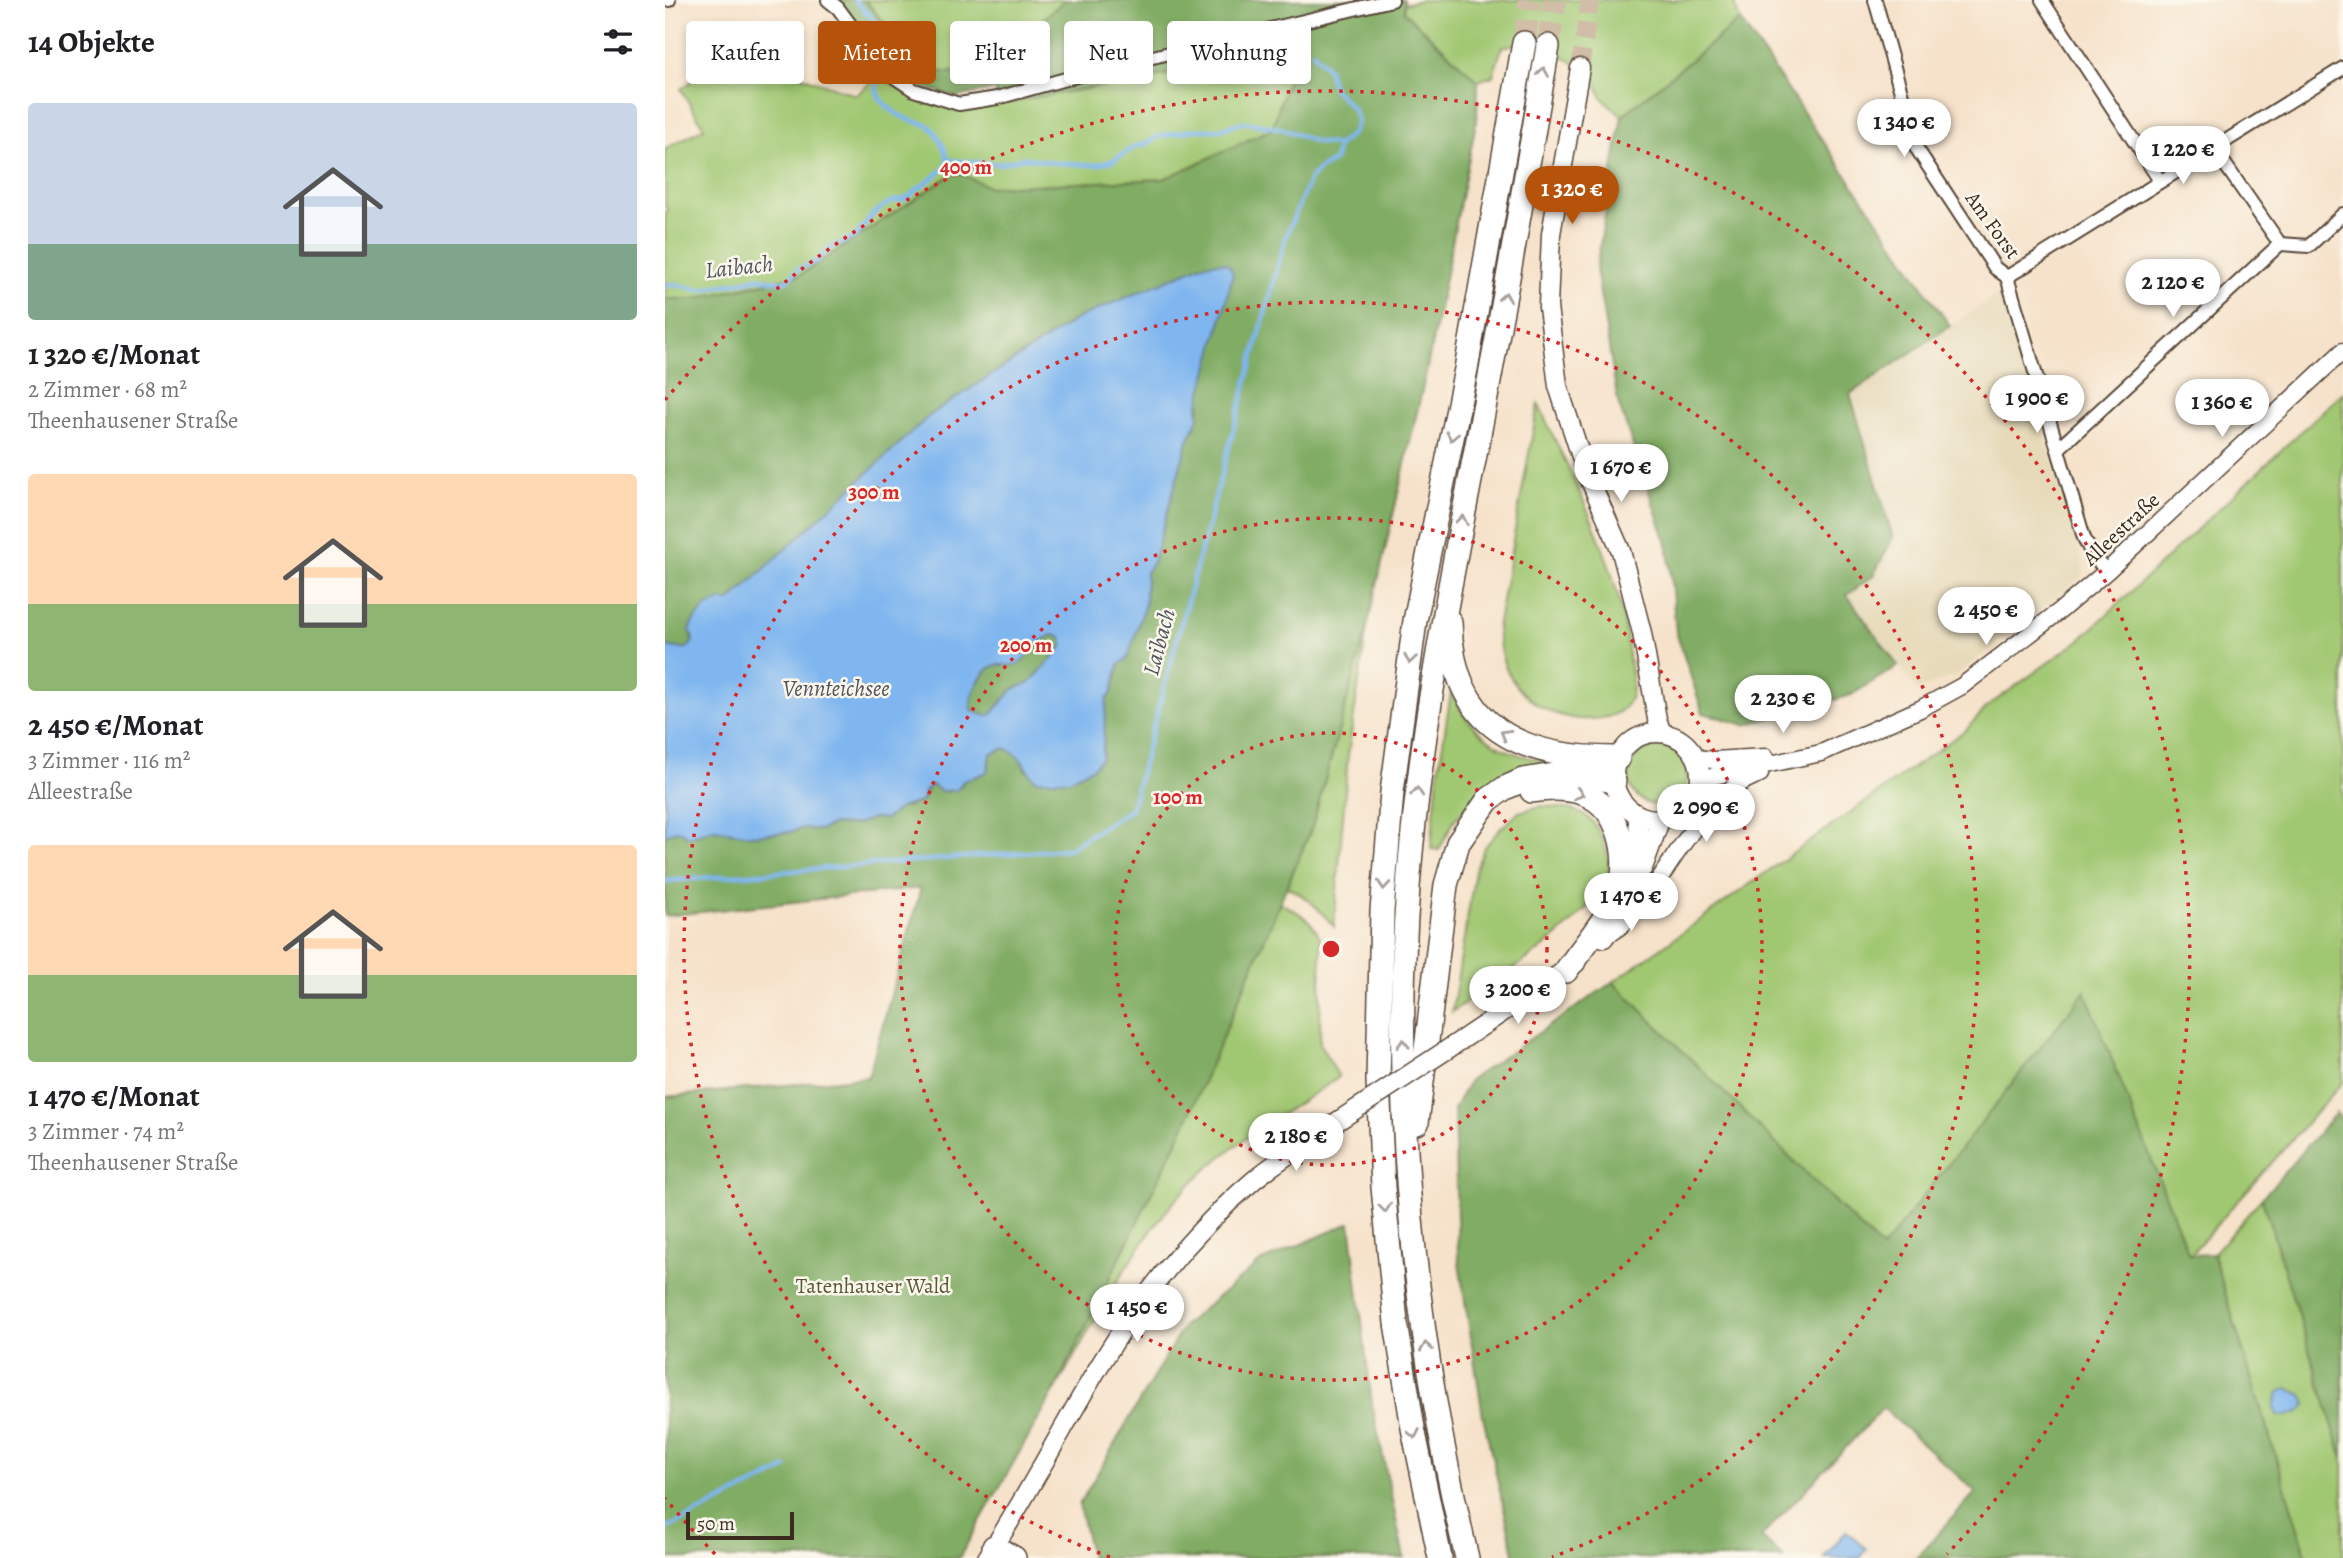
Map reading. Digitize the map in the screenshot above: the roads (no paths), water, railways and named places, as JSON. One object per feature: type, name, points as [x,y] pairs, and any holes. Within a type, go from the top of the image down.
[{"type":"highway","points":[[1440,1558],[1413,1428],[1396,1323],[1383,1187],[1378,1082],[1382,911],[1392,792],[1415,621],[1466,369],[1524,43]]},
{"type":"highway","points":[[1467,1558],[1430,1375],[1409,1210],[1403,1018],[1408,890],[1418,778],[1430,688],[1519,221],[1548,46]]},
{"type":"highway","points":[[1449,587],[1450,635],[1456,671],[1463,690],[1489,725],[1507,737],[1527,745],[1595,758],[1616,769]]},
{"type":"highway","points":[[1409,1210],[1446,885],[1458,843],[1488,800],[1505,788],[1523,780],[1616,769]]},
{"type":"highway","points":[[1471,823],[1526,791],[1558,788],[1591,797],[1613,821],[1625,864],[1619,892],[1605,917],[1566,971]]},
{"type":"main road","points":[[1580,68],[1551,234],[1548,307],[1558,386],[1585,469],[1621,551],[1642,633],[1657,719],[1662,733]]},
{"type":"main road","points":[[1642,633],[1645,718],[1642,736]]},
{"type":"main road","points":[[1662,733],[1676,737],[1688,746],[1696,758],[1700,771],[1695,797],[1686,808],[1674,815],[1649,818],[1637,814],[1618,794],[1616,769],[1628,744],[1642,736],[1662,733]]},
{"type":"main road","points":[[998,1554],[1105,1357],[1151,1290],[1180,1254],[1255,1179],[1315,1136],[1566,971],[1601,943],[1629,901],[1640,835],[1637,814]]},
{"type":"main road","points":[[1633,886],[1645,866],[1661,818]]},
{"type":"street","points":[[828,0],[838,8],[884,70],[914,90],[959,104],[997,98],[1098,70],[1392,0]]},
{"type":"street","name":"Am Forst","points":[[1875,0],[1917,149],[1995,268],[2007,276]]},
{"type":"street","points":[[2042,0],[2160,181]]},
{"type":"street","points":[[2107,571],[2093,556],[2084,538],[2007,276],[2343,68]]},
{"type":"street","points":[[2213,147],[2280,244]]},
{"type":"street","points":[[2058,449],[2280,244],[2309,246],[2343,214]]},
{"type":"street","name":"Alleestraße","points":[[1699,784],[1714,776],[1821,753],[1870,733],[1962,686],[2052,618],[2107,571],[2343,351]]},
{"type":"street","name":"Alleestraße","points":[[1696,758],[1763,758],[1870,733]]},
{"type":"street","points":[[1601,943],[1639,908],[1702,819],[1728,792],[1752,776],[1821,753]]},
{"type":"water","name":"Vennteichsee","points":[[1223,262],[1230,266],[1233,274],[1198,407],[1199,418],[1188,440],[1153,562],[1146,572],[1145,604],[1128,658],[1119,665],[1112,693],[1107,699],[1102,757],[1094,767],[1069,780],[1036,780],[1015,753],[1004,748],[990,754],[988,770],[985,773],[963,781],[957,790],[941,791],[932,785],[924,791],[922,801],[900,808],[885,819],[873,818],[854,825],[834,824],[820,830],[803,828],[790,832],[751,835],[714,829],[687,837],[677,830],[665,835],[665,646],[682,649],[688,647],[693,640],[690,629],[692,623],[706,607],[720,601],[730,601],[929,416],[1078,318],[1205,264]],"holes":[[[1053,635],[1060,636],[1062,647],[1030,683],[1013,689],[992,714],[986,716],[972,710],[974,691],[986,671],[997,665],[1010,666],[1019,663],[1043,640]]]},
{"type":"water","points":[[2287,1388],[2302,1395],[2306,1404],[2293,1414],[2277,1415],[2274,1407],[2278,1393]]},
{"type":"water","points":[[1846,1531],[1867,1549],[1860,1558],[1824,1558]]},
{"type":"waterway","name":"Laibach","points":[[855,0],[874,21]]},
{"type":"waterway","name":"Laibach","points":[[665,881],[1068,849],[1131,809],[1286,236],[1310,179],[1319,169],[1334,161],[1338,145],[1353,133],[1357,121],[1353,109],[1333,88],[1328,69],[1313,52]]},
{"type":"waterway","name":"Laibach","points":[[665,286],[674,284],[700,290],[760,278],[782,282],[798,269],[817,261],[830,248],[856,236],[874,213],[890,202],[905,199],[944,169],[948,160],[933,129],[900,116],[888,107],[879,97],[876,84]]},
{"type":"waterway","points":[[948,160],[999,164],[1023,158],[1096,165],[1112,161],[1157,137],[1193,130],[1217,130],[1244,122],[1283,129],[1316,142],[1338,145]]},
{"type":"waterway","points":[[665,1529],[787,1468]]},
{"type":"tunnel","points":[[1524,43],[1530,0]]},
{"type":"tunnel","points":[[1548,46],[1555,0]]},
{"type":"tunnel","points":[[1580,68],[1590,0]]},
{"type":"park label","name":"Tatenhauser Wald","points":[[873,1286]]}]
